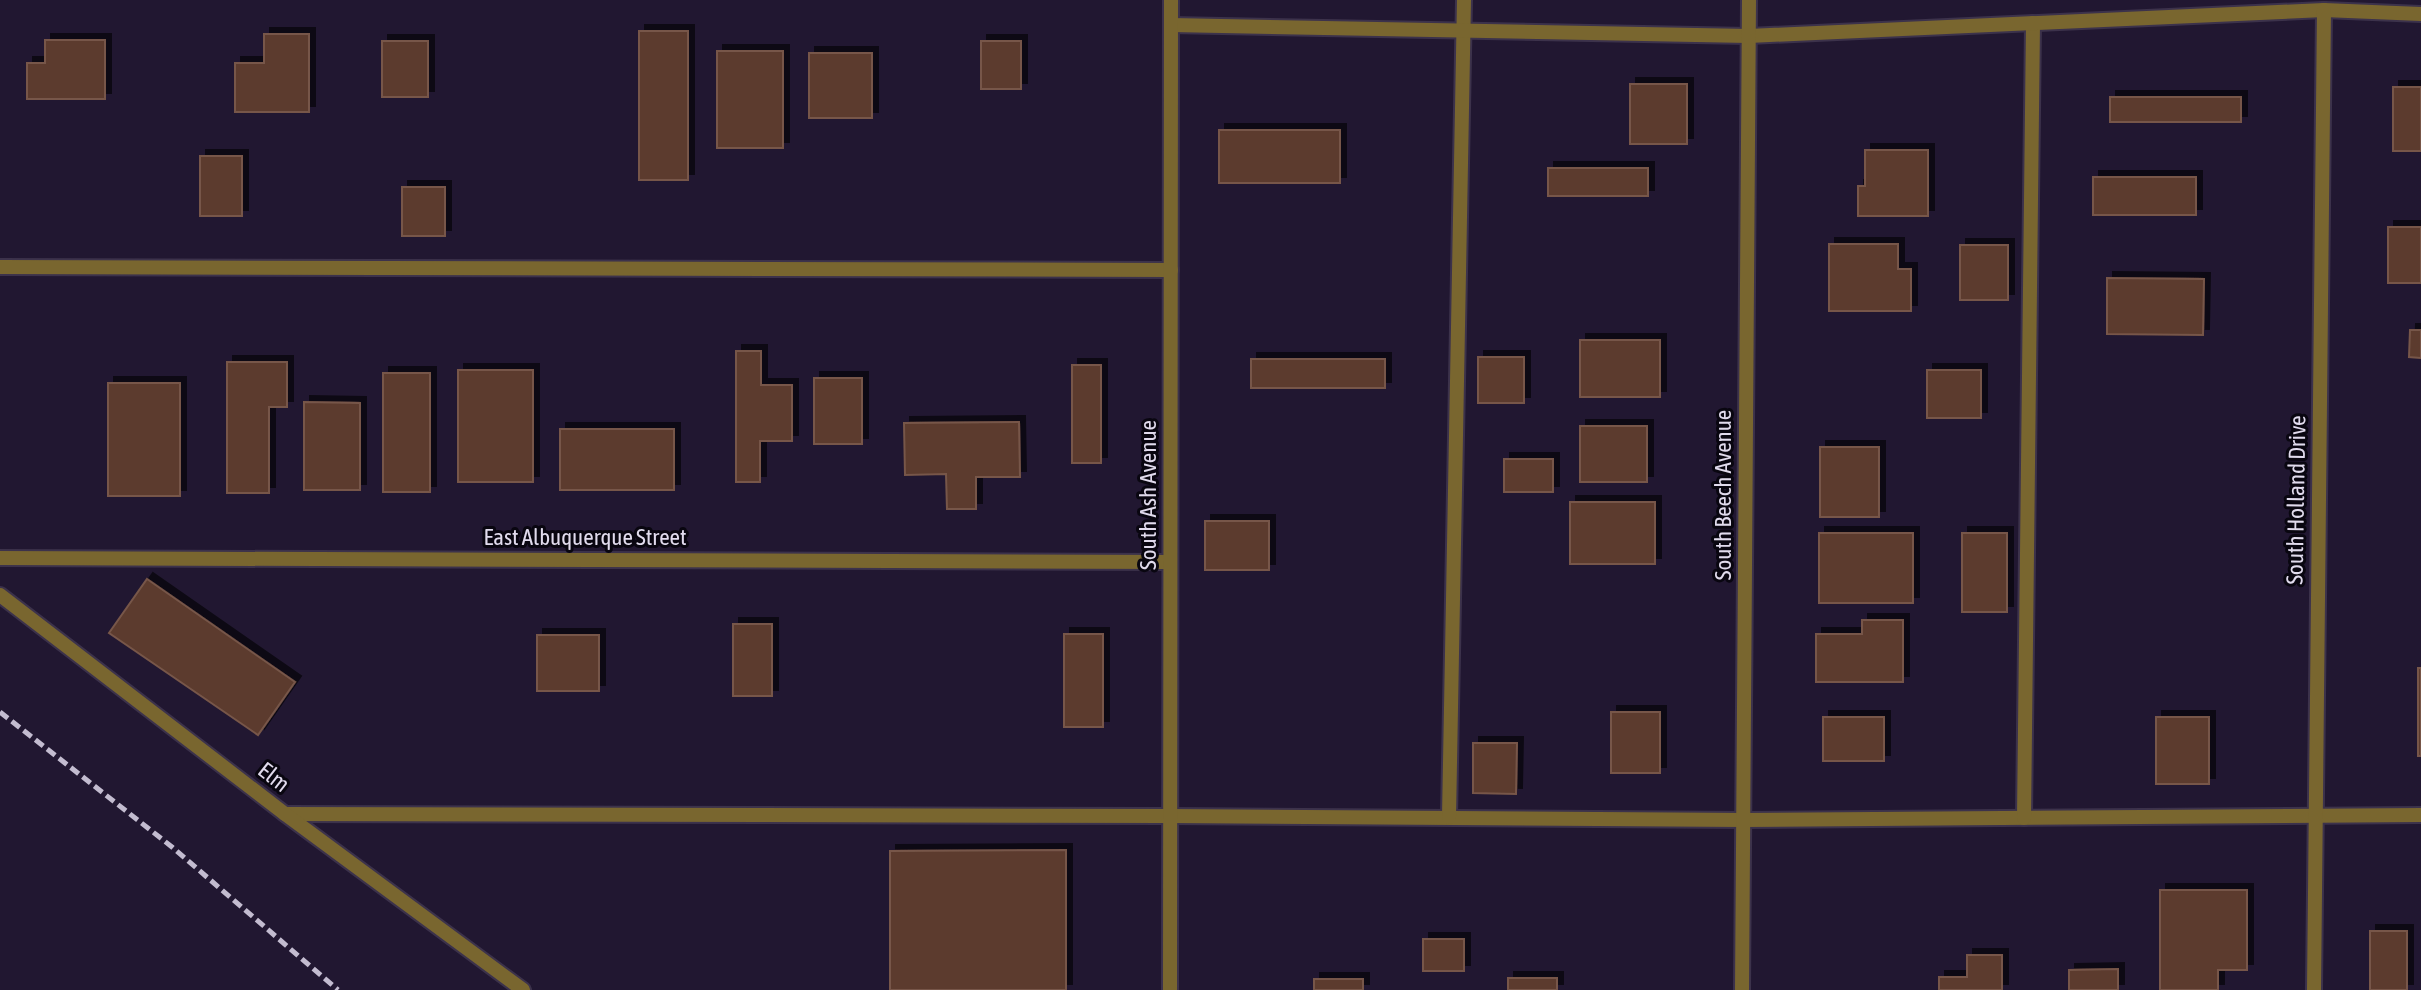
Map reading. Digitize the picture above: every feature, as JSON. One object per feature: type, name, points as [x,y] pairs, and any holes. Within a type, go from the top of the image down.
[{"type":"street","name":"South Ash Avenue","points":[[1170,990],[1171,0]]},
{"type":"street","points":[[1450,817],[1464,0]]},
{"type":"street","name":"South Beech Avenue","points":[[1742,990],[1749,0]]},
{"type":"street","points":[[1171,25],[1749,36],[2033,23],[2324,5],[2421,14]]},
{"type":"street","name":"South Holland Drive","points":[[2314,990],[2324,5]]},
{"type":"street","points":[[2024,818],[2033,23]]},
{"type":"street","points":[[0,267],[1171,270]]},
{"type":"street","name":"East Albuquerque Street","points":[[0,558],[1170,562]]},
{"type":"street","name":"Elm","points":[[0,595],[285,814],[523,990]]},
{"type":"street","points":[[285,814],[1744,820],[2421,815]]},
{"type":"building","points":[[639,31],[688,31],[688,180],[639,180]]},
{"type":"building","points":[[264,34],[309,34],[309,112],[235,112],[235,63],[264,63]]},
{"type":"building","points":[[45,40],[105,40],[105,99],[27,99],[27,63],[45,63]]},
{"type":"building","points":[[382,41],[428,41],[428,97],[382,97]]},
{"type":"building","points":[[981,41],[1021,41],[1021,89],[981,89]]},
{"type":"building","points":[[717,51],[783,51],[783,148],[717,148]]},
{"type":"building","points":[[809,53],[872,53],[872,118],[809,118]]},
{"type":"building","points":[[1630,84],[1687,84],[1687,144],[1630,144]]},
{"type":"building","points":[[2393,87],[2421,87],[2421,151],[2393,151]]},
{"type":"building","points":[[2110,97],[2241,97],[2241,122],[2110,122]]},
{"type":"building","points":[[1219,130],[1340,130],[1340,183],[1219,183]]},
{"type":"building","points":[[1865,150],[1928,150],[1928,216],[1858,216],[1858,186],[1865,186]]},
{"type":"building","points":[[200,156],[242,156],[242,216],[200,216]]},
{"type":"building","points":[[1548,168],[1648,168],[1648,196],[1548,196]]},
{"type":"building","points":[[2093,177],[2196,177],[2196,215],[2093,215]]},
{"type":"building","points":[[402,187],[445,187],[445,236],[402,236]]},
{"type":"building","points":[[2388,227],[2421,227],[2421,283],[2388,283]]},
{"type":"building","points":[[1829,244],[1898,244],[1898,269],[1911,269],[1911,311],[1829,311]]},
{"type":"building","points":[[1960,245],[2008,245],[2008,300],[1960,300]]},
{"type":"building","points":[[2107,278],[2204,279],[2203,335],[2107,334]]},
{"type":"building","points":[[2410,330],[2421,330],[2421,358],[2409,357]]},
{"type":"building","points":[[1580,340],[1660,340],[1660,397],[1580,397]]},
{"type":"building","points":[[736,351],[761,351],[761,385],[792,385],[792,441],[760,441],[760,482],[736,482]]},
{"type":"building","points":[[1478,357],[1524,357],[1524,403],[1478,403]]},
{"type":"building","points":[[1251,359],[1385,359],[1385,388],[1251,388]]},
{"type":"building","points":[[227,362],[287,362],[287,407],[269,407],[269,493],[227,493]]},
{"type":"building","points":[[1072,365],[1101,365],[1101,463],[1072,463]]},
{"type":"building","points":[[458,370],[533,370],[533,482],[458,482]]},
{"type":"building","points":[[1927,370],[1981,370],[1981,418],[1927,418]]},
{"type":"building","points":[[383,373],[430,373],[430,492],[383,492]]},
{"type":"building","points":[[814,378],[862,378],[862,444],[814,444]]},
{"type":"building","points":[[108,383],[180,383],[180,496],[108,496]]},
{"type":"building","points":[[304,402],[360,403],[360,490],[304,490]]},
{"type":"building","points":[[1019,422],[1020,477],[976,477],[976,509],[947,509],[946,474],[905,475],[904,423]]},
{"type":"building","points":[[1580,426],[1647,426],[1647,482],[1580,482]]},
{"type":"building","points":[[560,429],[674,429],[674,490],[560,490]]},
{"type":"building","points":[[1820,447],[1879,447],[1879,517],[1820,517]]},
{"type":"building","points":[[1504,459],[1553,459],[1553,492],[1504,492]]},
{"type":"building","points":[[1570,502],[1655,502],[1655,564],[1570,564]]},
{"type":"building","points":[[1205,521],[1269,521],[1269,570],[1205,570]]},
{"type":"building","points":[[1819,533],[1913,533],[1913,603],[1819,603]]},
{"type":"building","points":[[1962,533],[2007,533],[2007,612],[1962,612]]},
{"type":"building","points":[[147,579],[295,682],[258,735],[109,633]]},
{"type":"building","points":[[1862,620],[1903,620],[1903,682],[1816,682],[1816,634],[1862,634]]},
{"type":"building","points":[[733,624],[772,624],[772,696],[733,696]]},
{"type":"building","points":[[1064,634],[1103,634],[1103,727],[1064,727]]},
{"type":"building","points":[[537,635],[599,635],[599,691],[537,691]]},
{"type":"building","points":[[2418,668],[2421,668],[2421,756],[2418,756]]},
{"type":"building","points":[[1611,712],[1660,712],[1660,773],[1611,773]]},
{"type":"building","points":[[1823,717],[1884,717],[1884,761],[1823,761]]},
{"type":"building","points":[[2156,717],[2209,717],[2209,784],[2156,784]]},
{"type":"building","points":[[1473,743],[1517,743],[1516,794],[1473,793]]},
{"type":"building","points":[[1066,850],[1066,990],[890,990],[890,851]]},
{"type":"building","points":[[2160,890],[2247,890],[2247,970],[2218,970],[2218,990],[2160,990]]},
{"type":"building","points":[[2370,931],[2407,931],[2407,990],[2370,990]]},
{"type":"building","points":[[1423,939],[1464,939],[1464,971],[1423,971]]},
{"type":"building","points":[[1967,955],[2002,955],[2002,990],[1939,990],[1939,977],[1967,977]]},
{"type":"building","points":[[2118,969],[2118,990],[2069,990],[2069,970]]},
{"type":"building","points":[[1508,978],[1557,978],[1557,990],[1508,990]]},
{"type":"building","points":[[1314,979],[1363,979],[1363,990],[1314,990]]},
{"type":"railway","points":[[0,712],[172,847],[338,990]]}]
